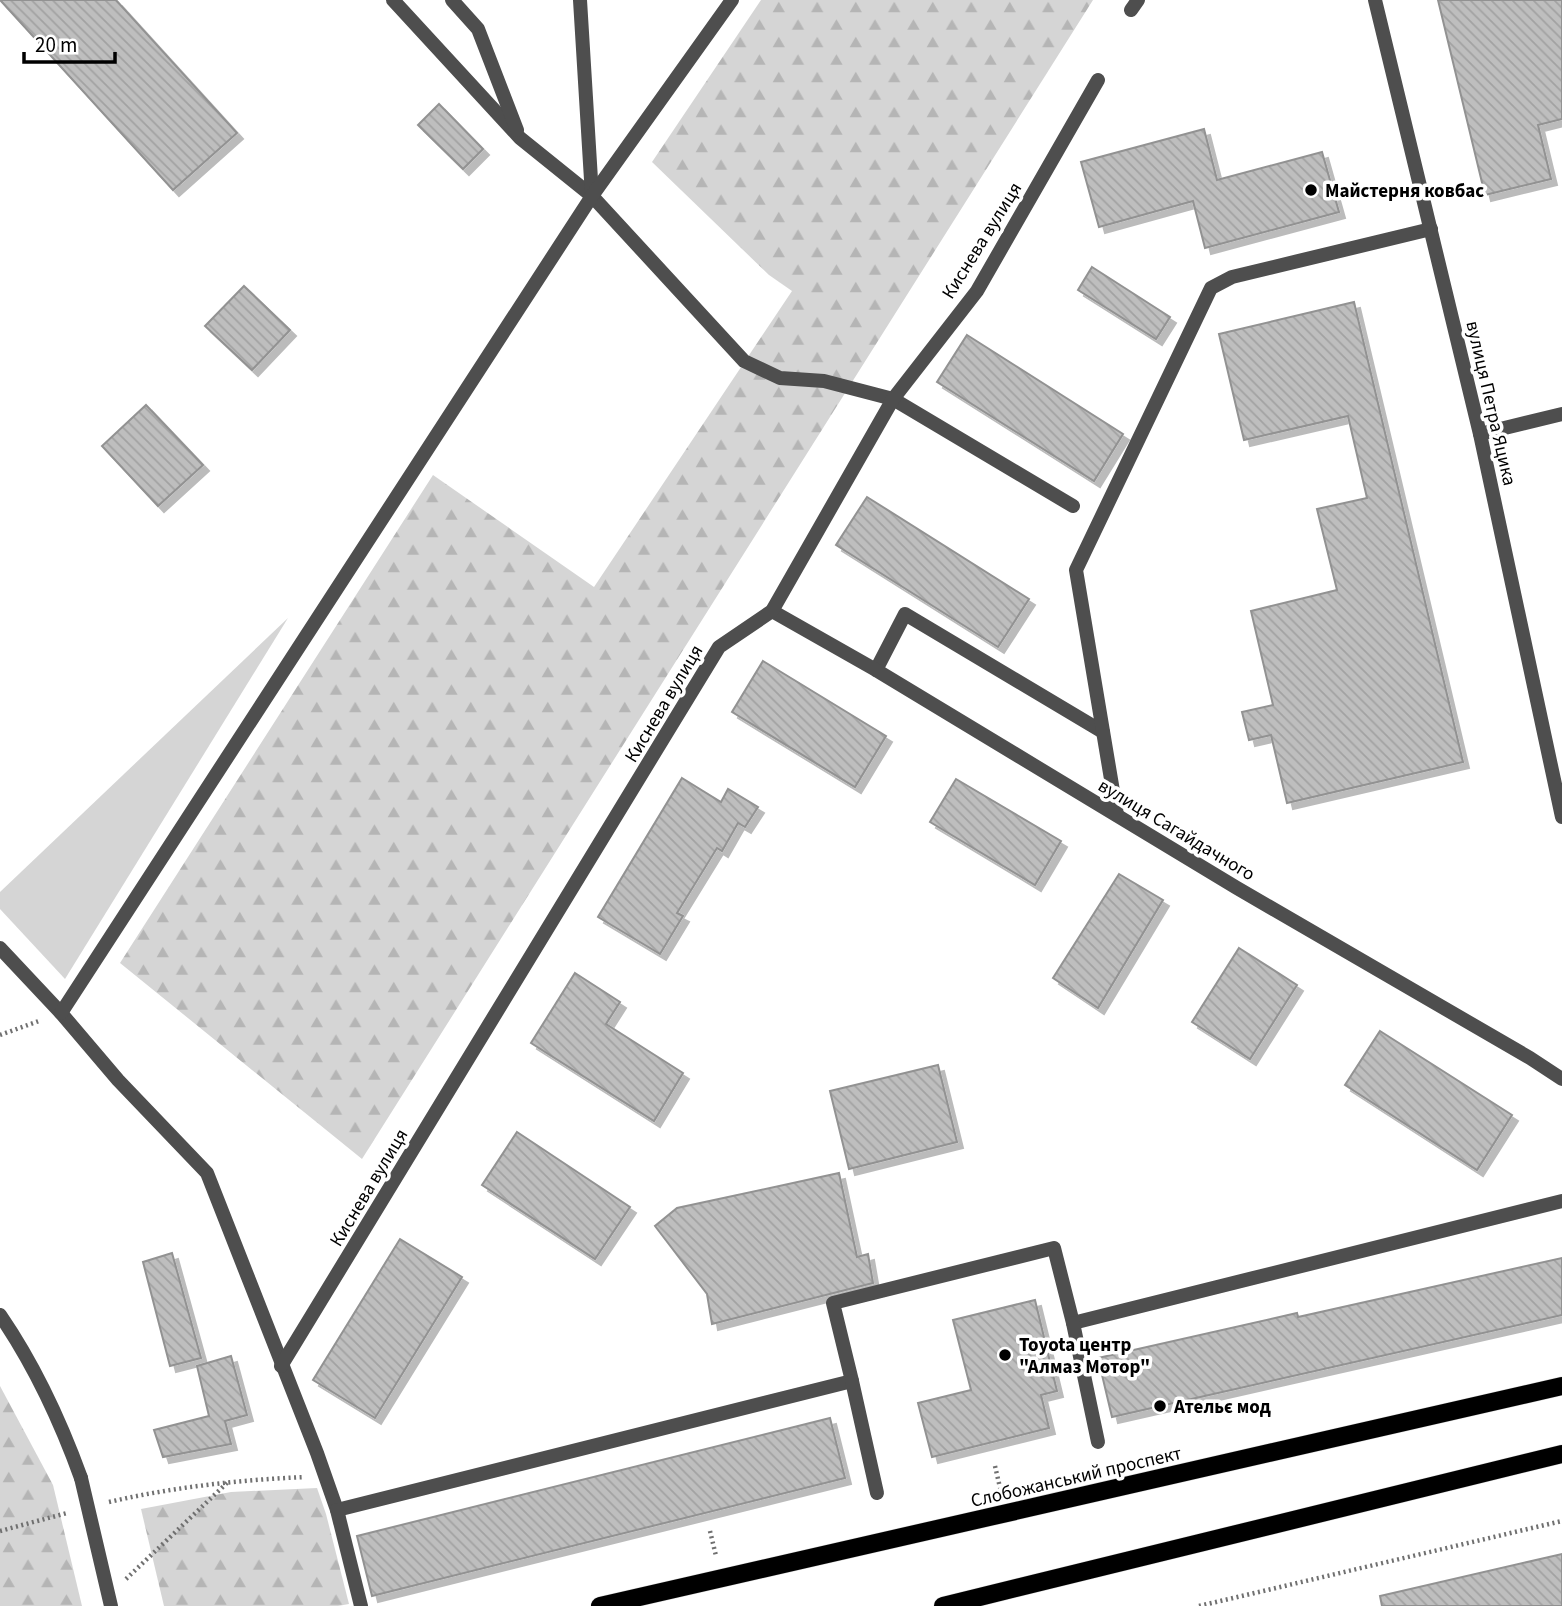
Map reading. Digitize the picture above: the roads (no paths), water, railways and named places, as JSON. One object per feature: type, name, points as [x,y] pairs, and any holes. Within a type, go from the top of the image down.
[{"type":"main road","name":"Слобожанський проспект","points":[[600,1606],[1562,1386]]},
{"type":"main road","points":[[943,1606],[1562,1454]]},
{"type":"street","points":[[393,0],[520,138],[592,196],[744,361],[780,378],[824,381],[893,399],[1073,506]]},
{"type":"street","points":[[452,0],[478,29],[520,138]]},
{"type":"street","points":[[580,0],[592,196]]},
{"type":"street","points":[[61,1013],[592,196],[732,0]]},
{"type":"street","name":"вулиця Петра Яцика","points":[[1375,0],[1480,434],[1562,817]]},
{"type":"street","name":"Киснева вулиця","points":[[281,1366],[719,647],[772,611],[893,399],[977,290],[1098,80]]},
{"type":"street","points":[[1118,815],[1076,569],[1211,288],[1232,277],[1431,229]]},
{"type":"street","points":[[1480,434],[1562,414]]},
{"type":"street","name":"вулиця Сагайдачного","points":[[772,611],[876,670],[1237,888],[1562,1079]]},
{"type":"street","points":[[876,670],[905,614],[1103,732]]},
{"type":"street","points":[[0,948],[61,1013],[118,1080],[207,1173],[337,1510],[361,1606]]},
{"type":"street","points":[[1073,1323],[1562,1201]]},
{"type":"street","points":[[877,1493],[833,1303],[1054,1248],[1098,1442]]},
{"type":"street","points":[[0,1315],[21,1345],[51,1402],[81,1478],[111,1606]]},
{"type":"street","points":[[337,1510],[852,1381]]},
{"type":"place","name":"Майстерня ковбас","points":[[1311,190]]},
{"type":"place","name":"Toyota центр \"Алмаз Мотор\"","points":[[1005,1355]]},
{"type":"place","name":"Ательє мод","points":[[1160,1406]]}]
